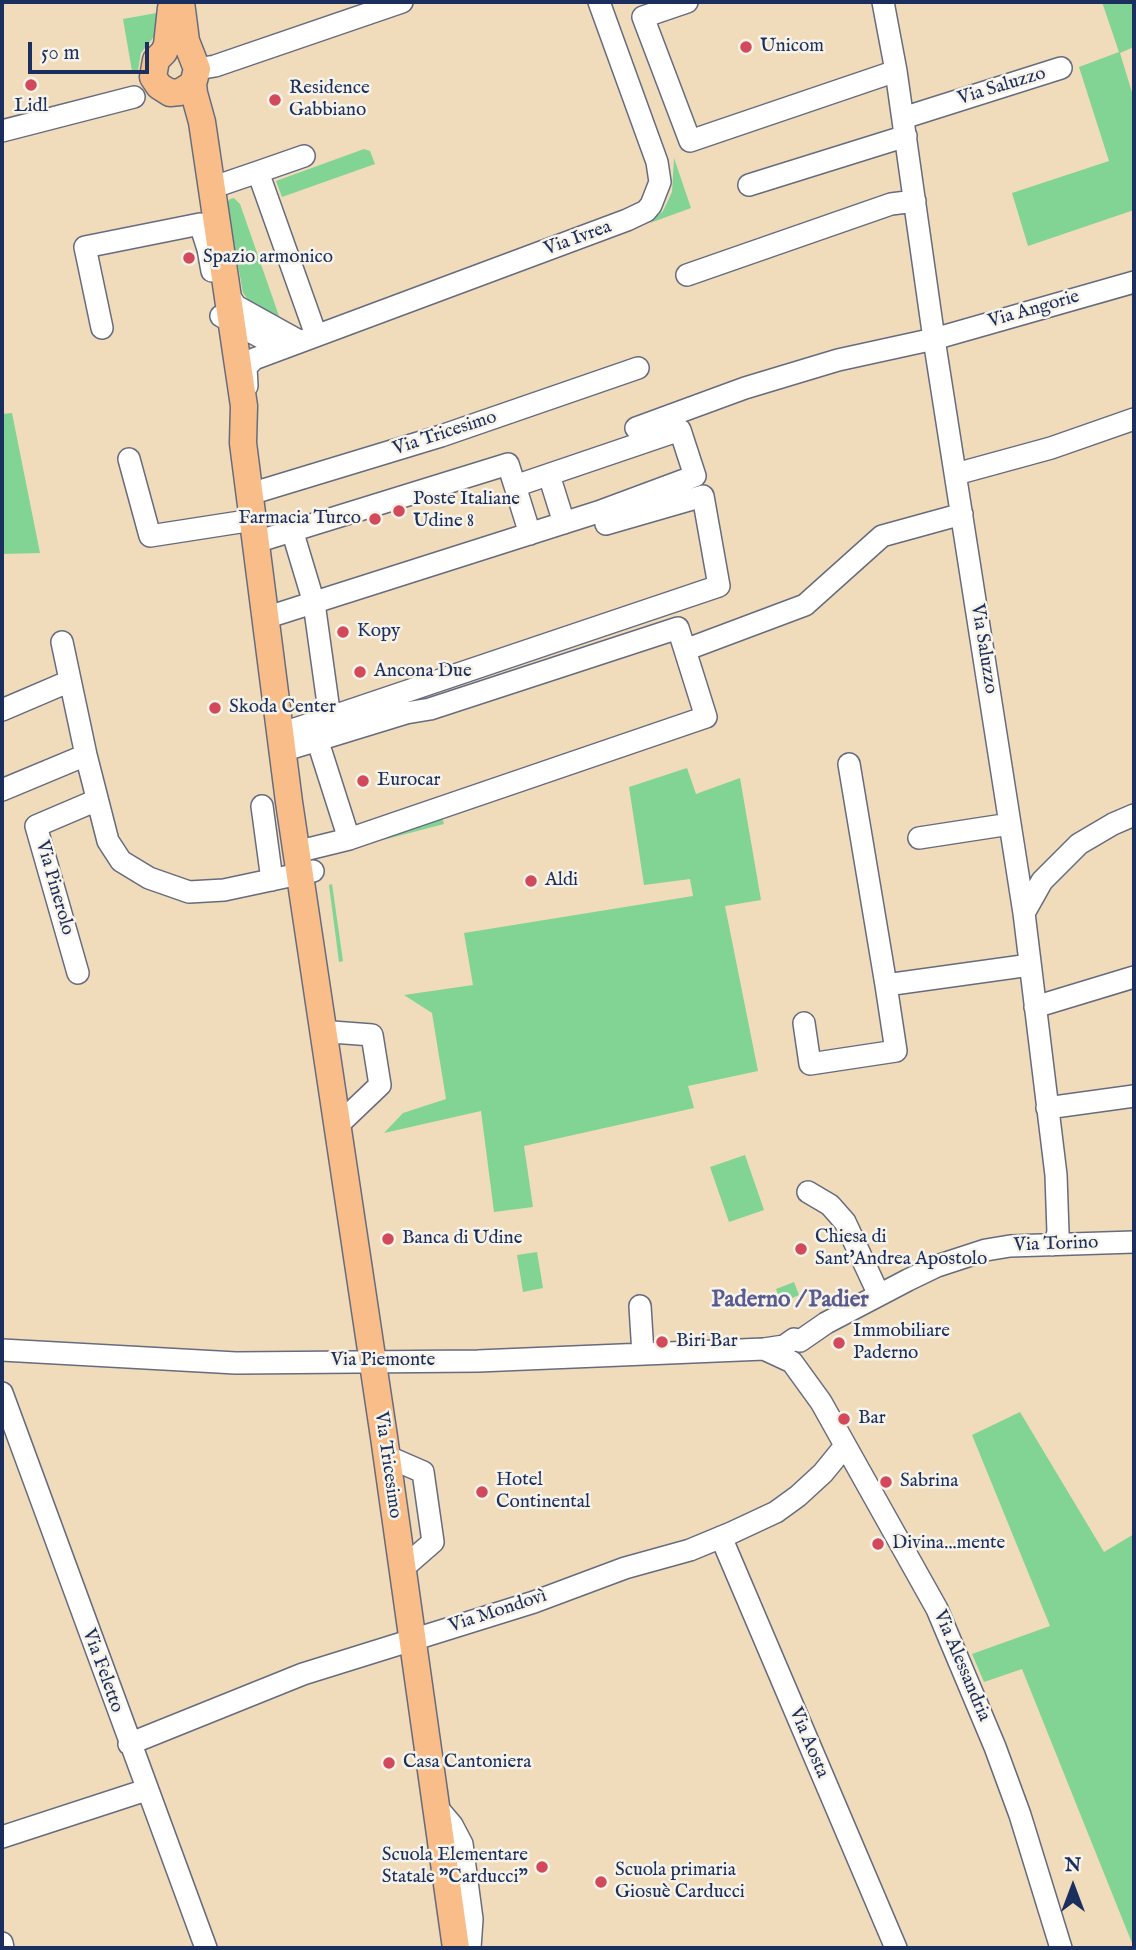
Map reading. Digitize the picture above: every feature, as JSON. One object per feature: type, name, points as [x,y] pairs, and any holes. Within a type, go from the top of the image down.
[{"type":"main road","name":"Via Tricesimo","points":[[172,2],[170,25],[182,108],[188,124],[229,408],[244,433]]},
{"type":"main road","name":"Via Tricesimo","points":[[181,2],[177,74],[201,114],[231,322],[282,752],[304,862],[337,1126],[456,1948]]},
{"type":"street","points":[[2,131],[134,97],[177,74],[215,66],[402,2]]},
{"type":"street","name":"Via Ivrea","points":[[244,433],[249,402],[246,367],[254,359],[627,220],[651,205],[660,182],[657,162],[599,2]]},
{"type":"street","points":[[687,2],[643,17],[690,141],[896,71]]},
{"type":"street","name":"Via Saluzzo","points":[[869,2],[896,71]]},
{"type":"street","name":"Via Saluzzo","points":[[883,2],[896,71],[934,339],[1024,913],[1059,1210],[1058,1233],[1053,1245]]},
{"type":"street","name":"Via Saluzzo","points":[[749,185],[1061,68]]},
{"type":"street","points":[[211,188],[304,156]]},
{"type":"street","points":[[258,172],[298,341]]},
{"type":"street","points":[[687,275],[891,204],[915,201]]},
{"type":"street","points":[[102,328],[85,247],[201,224]]},
{"type":"street","name":"Via Tricesimo","points":[[201,224],[208,249],[217,310],[223,318],[231,322]]},
{"type":"street","name":"Via Angorie","points":[[934,339],[1134,282]]},
{"type":"street","points":[[227,293],[236,306],[298,341]]},
{"type":"street","points":[[231,322],[298,341]]},
{"type":"street","points":[[636,428],[745,388],[838,360],[934,339]]},
{"type":"street","name":"Via Tricesimo","points":[[129,459],[150,536],[253,519],[441,436],[638,368]]},
{"type":"street","points":[[956,474],[1051,448],[1134,419]]},
{"type":"street","points":[[265,618],[565,523],[695,476],[680,430],[515,486]]},
{"type":"street","points":[[253,519],[292,530],[508,464],[530,534]]},
{"type":"street","points":[[549,475],[565,523]]},
{"type":"street","points":[[282,752],[330,718],[719,586],[703,496],[606,524]]},
{"type":"street","points":[[685,650],[805,605],[882,536],[962,514]]},
{"type":"street","points":[[292,530],[314,603],[330,718]]},
{"type":"street","points":[[62,642],[86,755],[111,848],[121,861],[149,878],[190,892],[207,892],[272,880],[349,839],[706,717],[678,628],[430,709],[406,713],[282,752]]},
{"type":"street","points":[[2,710],[70,681]]},
{"type":"street","points":[[318,742],[349,839]]},
{"type":"street","points":[[2,790],[86,755]]},
{"type":"street","points":[[804,1023],[810,1064],[896,1051],[893,984],[849,764]]},
{"type":"street","name":"Via Pinerolo","points":[[78,973],[36,826],[97,800]]},
{"type":"street","points":[[262,806],[272,880]]},
{"type":"street","points":[[1024,913],[1042,881],[1079,845],[1105,828],[1134,815]]},
{"type":"street","points":[[919,838],[1010,824]]},
{"type":"street","points":[[893,984],[1030,965]]},
{"type":"street","points":[[1035,1007],[1134,977]]},
{"type":"street","points":[[328,1039],[372,1035],[380,1084],[337,1126]]},
{"type":"street","points":[[1047,1108],[1134,1096]]},
{"type":"street","points":[[808,1192],[830,1205],[845,1222],[879,1295]]},
{"type":"street","name":"Via Torino","points":[[791,1352],[826,1323],[879,1295],[937,1266],[986,1250],[1010,1246],[1134,1242]]},
{"type":"street","points":[[640,1306],[643,1354]]},
{"type":"street","name":"Via Piemonte","points":[[2,1350],[236,1363],[500,1360],[791,1352]]},
{"type":"street","name":"Via Alessandria","points":[[791,1352],[911,1559],[952,1641],[1020,1815],[1061,1948]]},
{"type":"street","name":"Via Feletto","points":[[2,1393],[206,1948]]},
{"type":"street","name":"Via Mondovì","points":[[129,1744],[303,1674],[534,1602],[625,1568],[690,1550],[776,1512],[823,1473],[845,1446]]},
{"type":"street","name":"Via Aosta","points":[[721,1537],[896,1948]]},
{"type":"street","points":[[2,1837],[146,1790]]},
{"type":"street","name":"Via Tricesimo","points":[[435,1805],[452,1825],[461,1844],[472,1919],[470,1948]]},
{"type":"street","points":[[2,1943],[4,1948]]},
{"type":"green space","points":[[1102,2],[1134,2],[1134,47],[1120,53],[1134,99],[1134,210],[1028,246],[1012,193],[1109,161],[1079,67],[1119,52]]},
{"type":"green space","points":[[162,12],[157,33],[141,53],[138,70],[132,71],[123,19]]},
{"type":"green space","points":[[364,149],[370,151],[375,164],[282,197],[276,181]]},
{"type":"green space","points":[[674,158],[691,208],[650,223],[663,211],[672,192]]},
{"type":"green space","points":[[234,198],[240,204],[279,316],[251,303],[243,293],[227,203]]},
{"type":"green space","points":[[12,413],[40,553],[2,554],[2,414]]},
{"type":"green space","points":[[687,768],[696,794],[740,778],[761,900],[725,906],[758,1071],[688,1086],[694,1108],[524,1146],[533,1207],[494,1212],[481,1111],[384,1133],[403,1113],[446,1099],[432,1013],[404,995],[473,985],[464,933],[693,896],[690,879],[644,885],[629,787]]},
{"type":"green space","points":[[440,811],[444,824],[356,847]]},
{"type":"green space","points":[[332,884],[343,961],[339,962],[329,885]]},
{"type":"green space","points":[[745,1155],[764,1210],[729,1222],[710,1167]]},
{"type":"green space","points":[[537,1252],[543,1288],[523,1292],[517,1255]]},
{"type":"green space","points":[[794,1282],[799,1295],[781,1303],[776,1289]]},
{"type":"green space","points":[[1020,1412],[1104,1552],[1134,1534],[1134,1948],[1022,1669],[984,1682],[972,1654],[1050,1626],[972,1435]]},
{"type":"place","name":"Unicom","points":[[746,47]]},
{"type":"place","name":"Lidl","points":[[31,85]]},
{"type":"place","name":"Residence Gabbiano","points":[[275,100]]},
{"type":"place","name":"Spazio armonico","points":[[189,258]]},
{"type":"place","name":"Poste Italiane Udine 8","points":[[399,511]]},
{"type":"place","name":"Farmacia Turco","points":[[375,519]]},
{"type":"place","name":"Kopy","points":[[343,632]]},
{"type":"place","name":"Ancona Due","points":[[360,672]]},
{"type":"place","name":"Skoda Center","points":[[215,708]]},
{"type":"place","name":"Eurocar","points":[[363,781]]},
{"type":"place","name":"Aldi","points":[[531,881]]},
{"type":"place","name":"Banca di Udine","points":[[388,1239]]},
{"type":"place","name":"Chiesa di Sant'Andrea Apostolo","points":[[801,1249]]},
{"type":"place","name":"Biri Bar","points":[[662,1342]]},
{"type":"place","name":"Immobiliare Paderno","points":[[839,1343]]},
{"type":"place","name":"Bar","points":[[844,1419]]},
{"type":"place","name":"Sabrina","points":[[886,1482]]},
{"type":"place","name":"Hotel Continental","points":[[482,1492]]},
{"type":"place","name":"Divina...mente","points":[[878,1544]]},
{"type":"place","name":"Casa Cantoniera","points":[[389,1763]]},
{"type":"place","name":"Scuola Elementare Statale \"Carducci\"","points":[[542,1867]]},
{"type":"place","name":"Scuola primaria Giosuè Carducci","points":[[601,1882]]},
{"type":"district","name":"Paderno / Padier","points":[[790,1301]]}]
